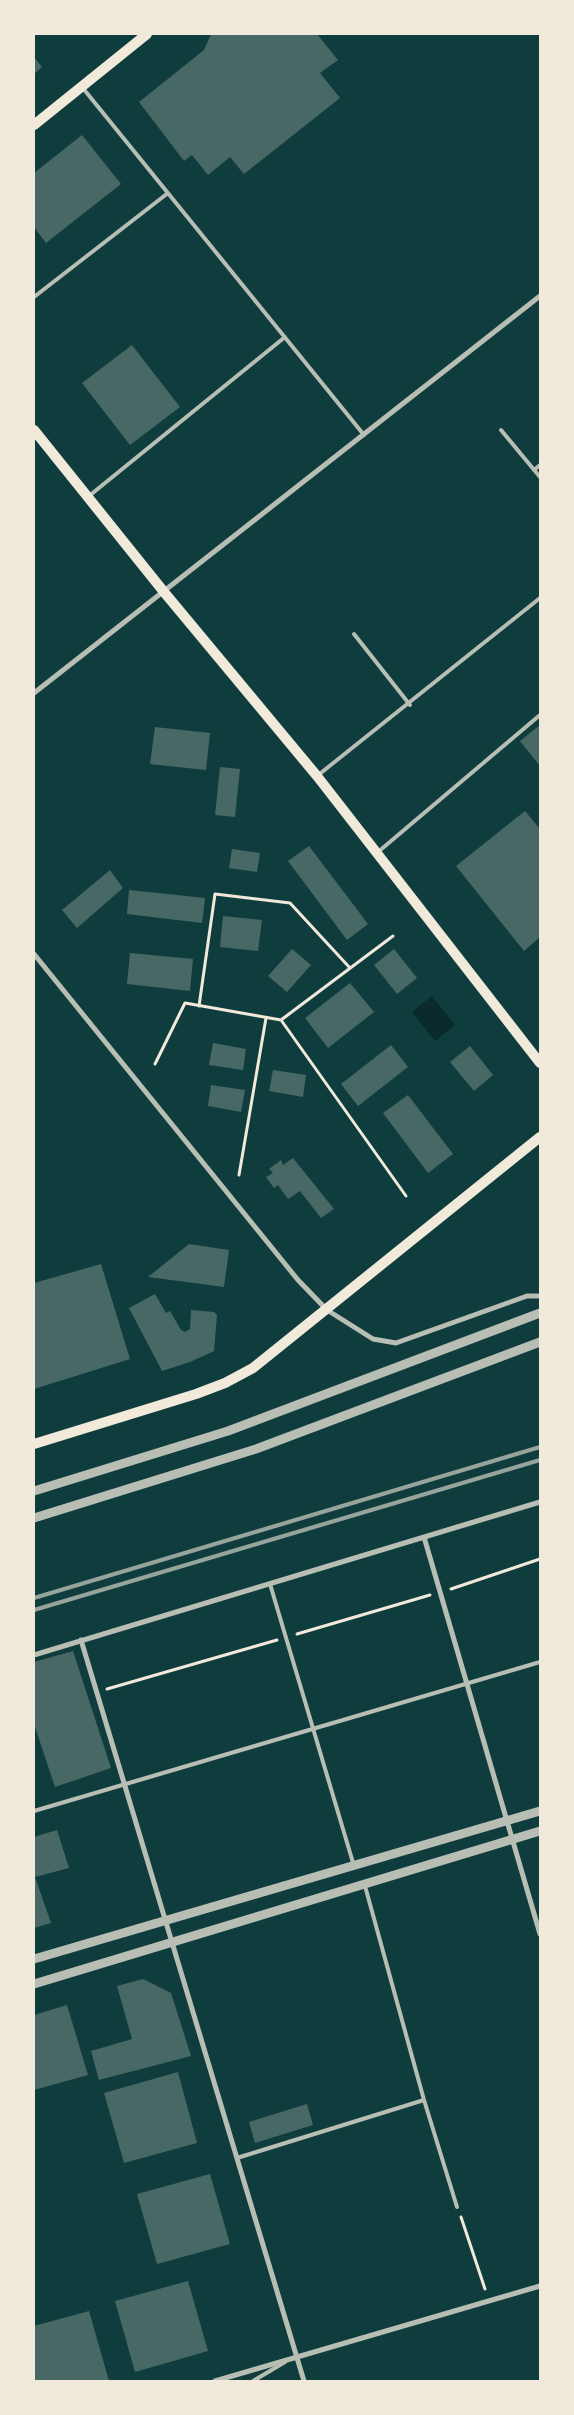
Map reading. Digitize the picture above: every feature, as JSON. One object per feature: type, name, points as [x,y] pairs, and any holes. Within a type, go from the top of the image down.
[{"type":"main road","points":[[34,125],[148,34]]},
{"type":"main road","points":[[34,430],[87,498],[378,852],[540,1063]]},
{"type":"main road","points":[[34,1444],[225,1383],[253,1368],[540,1137]]},
{"type":"street","points":[[34,693],[540,296]]},
{"type":"street","points":[[34,954],[298,1280],[327,1310],[373,1339],[396,1343],[527,1296],[540,1296]]},
{"type":"street","points":[[34,1491],[228,1431],[540,1313]]},
{"type":"street","points":[[34,1518],[256,1449],[540,1342]]},
{"type":"street","points":[[34,1655],[540,1502]]},
{"type":"street","points":[[424,1537],[540,1934]]},
{"type":"street","points":[[81,1640],[304,2381]]},
{"type":"street","points":[[34,1959],[540,1811]]},
{"type":"street","points":[[34,1984],[365,1886],[540,1831]]},
{"type":"street","points":[[215,2381],[540,2286]]},
{"type":"lane","points":[[82,87],[364,435]]},
{"type":"lane","points":[[34,297],[168,193]]},
{"type":"lane","points":[[87,498],[285,337]]},
{"type":"lane","points":[[501,430],[540,477]]},
{"type":"lane","points":[[534,470],[540,465]]},
{"type":"lane","points":[[317,776],[410,705],[540,598]]},
{"type":"lane","points":[[354,634],[410,705]]},
{"type":"lane","points":[[378,852],[540,715]]},
{"type":"lane","points":[[270,1584],[354,1866]]},
{"type":"lane","points":[[34,1811],[540,1662]]},
{"type":"lane","points":[[365,1886],[424,2100],[457,2207]]},
{"type":"lane","points":[[237,2158],[424,2100]]},
{"type":"lane","points":[[253,2381],[296,2356]]},
{"type":"path","points":[[199,1006],[215,894],[290,903],[350,968]]},
{"type":"path","points":[[156,1064],[185,1004],[281,1020],[393,936]]},
{"type":"path","points":[[239,1175],[266,1018]]},
{"type":"path","points":[[281,1020],[406,1196]]},
{"type":"path","points":[[97,1692],[441,1592],[540,1559]]},
{"type":"path","points":[[457,2207],[489,2300]]},
{"type":"water","points":[[432,996],[455,1025],[435,1041],[412,1012]]},
{"type":"building","points":[[211,34],[317,34],[338,60],[320,73],[340,98],[244,174],[230,157],[208,175],[192,155],[184,161],[139,102],[204,50]]},
{"type":"building","points":[[34,57],[42,67],[34,74]]},
{"type":"building","points":[[82,135],[121,184],[46,243],[34,227],[34,173]]},
{"type":"building","points":[[132,345],[180,407],[130,445],[82,383]]},
{"type":"building","points":[[540,725],[540,766],[520,741]]},
{"type":"building","points":[[155,727],[210,733],[206,770],[150,764]]},
{"type":"building","points":[[220,767],[240,769],[235,817],[215,815]]},
{"type":"building","points":[[525,811],[540,829],[540,937],[524,951],[456,866]]},
{"type":"building","points":[[309,846],[368,924],[347,940],[288,861]]},
{"type":"building","points":[[232,849],[260,853],[257,872],[229,868]]},
{"type":"building","points":[[110,870],[123,888],[77,928],[62,910]]},
{"type":"building","points":[[129,890],[205,898],[202,923],[127,914]]},
{"type":"building","points":[[223,916],[262,920],[258,951],[220,947]]},
{"type":"building","points":[[292,949],[311,965],[287,992],[268,976]]},
{"type":"building","points":[[394,949],[417,978],[397,994],[374,965]]},
{"type":"building","points":[[130,953],[193,959],[190,991],[127,984]]},
{"type":"building","points":[[350,983],[374,1012],[328,1048],[305,1018]]},
{"type":"building","points":[[213,1043],[246,1049],[243,1070],[209,1065]]},
{"type":"building","points":[[391,1045],[408,1067],[358,1106],[341,1084]]},
{"type":"building","points":[[470,1046],[493,1075],[474,1091],[450,1062]]},
{"type":"building","points":[[273,1070],[306,1075],[303,1097],[269,1091]]},
{"type":"building","points":[[211,1085],[245,1090],[241,1112],[208,1106]]},
{"type":"building","points":[[408,1095],[453,1154],[428,1173],[383,1113]]},
{"type":"building","points":[[293,1158],[334,1209],[321,1218],[300,1191],[288,1199],[278,1185],[274,1188],[266,1177],[273,1173],[269,1169],[281,1160],[283,1165]]},
{"type":"building","points":[[189,1244],[229,1250],[224,1287],[148,1277]]},
{"type":"building","points":[[101,1264],[130,1359],[34,1389],[34,1283]]},
{"type":"building","points":[[155,1294],[166,1313],[170,1311],[181,1330],[185,1332],[190,1329],[191,1310],[214,1312],[217,1315],[214,1351],[190,1362],[162,1371],[129,1308]]},
{"type":"building","points":[[73,1651],[111,1768],[55,1787],[34,1724],[34,1662]]},
{"type":"building","points":[[57,1830],[69,1868],[35,1877],[51,1923],[34,1928],[34,1837]]},
{"type":"building","points":[[143,1979],[171,1993],[191,2056],[99,2080],[91,2051],[132,2039],[117,1986]]},
{"type":"building","points":[[67,2005],[88,2075],[34,2090],[34,2015]]},
{"type":"building","points":[[178,2072],[197,2143],[124,2163],[104,2093]]},
{"type":"building","points":[[307,2104],[313,2125],[255,2143],[249,2122]]},
{"type":"building","points":[[210,2174],[230,2244],[157,2264],[137,2194]]},
{"type":"building","points":[[188,2281],[208,2351],[135,2372],[115,2301]]},
{"type":"building","points":[[89,2311],[109,2381],[34,2381],[34,2326]]},
{"type":"railway","points":[[34,1598],[540,1447]]},
{"type":"railway","points":[[34,1610],[540,1460]]}]
